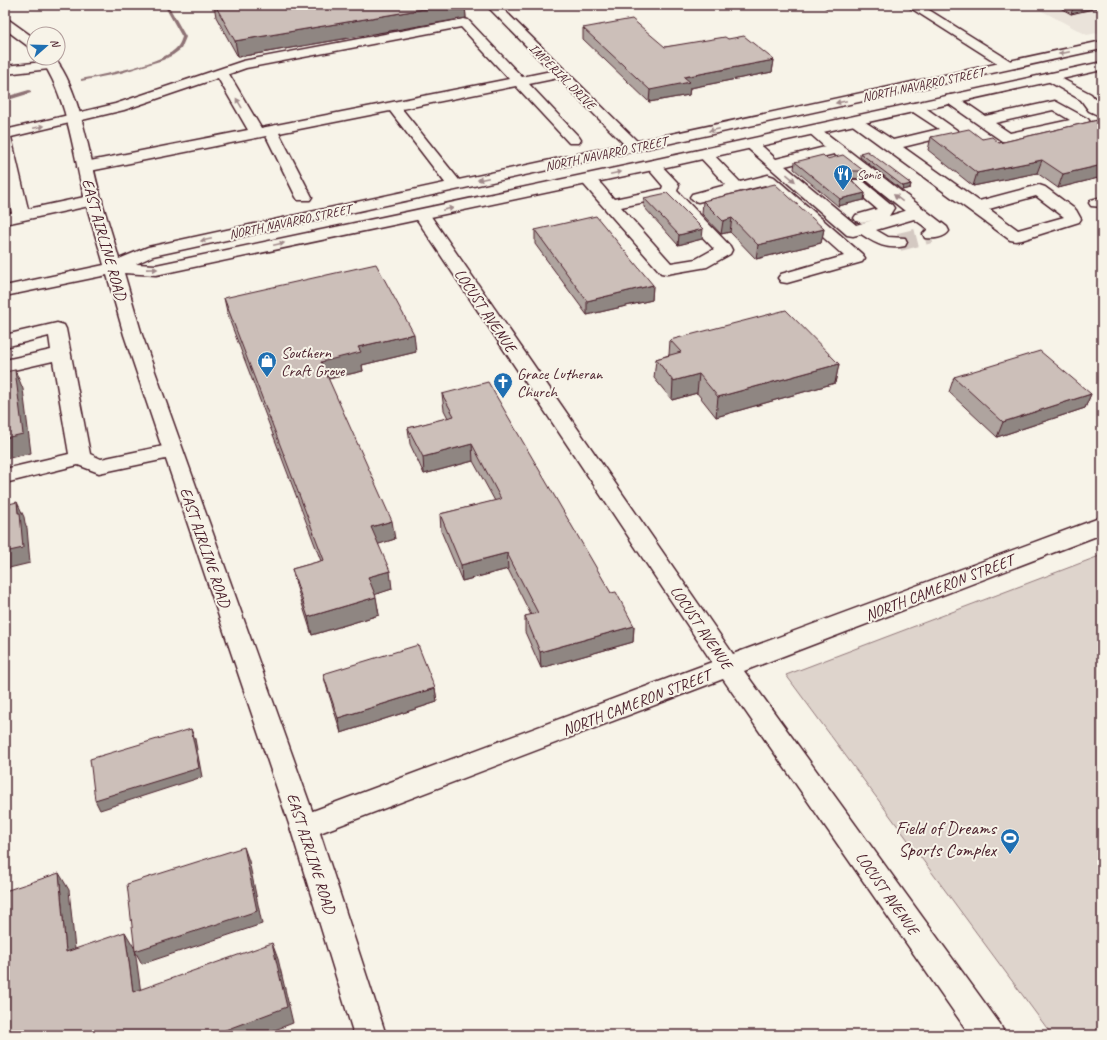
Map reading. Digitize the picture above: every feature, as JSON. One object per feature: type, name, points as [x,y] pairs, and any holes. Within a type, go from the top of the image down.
[{"type":"main road","name":"IMPERIAL DRIVE","points":[[492,5],[635,147]]},
{"type":"main road","points":[[912,5],[1010,65]]},
{"type":"main road","points":[[5,134],[118,107],[243,65],[464,23],[574,140]]},
{"type":"main road","points":[[8,27],[26,39]]},
{"type":"main road","name":"NORTH NAVARRO STREET","points":[[5,292],[113,268],[148,252],[1102,44]]},
{"type":"main road","points":[[1102,57],[1059,67],[1051,77],[1086,97],[1094,108],[1102,113]]},
{"type":"main road","points":[[5,70],[26,66]]},
{"type":"main road","name":"EAST AIRLINE ROAD","points":[[53,66],[61,81],[73,117],[94,200],[133,335],[304,827],[370,1035]]},
{"type":"main road","name":"NORTH NAVARRO STREET","points":[[113,268],[156,270],[653,166],[1102,66]]},
{"type":"main road","points":[[221,72],[264,132],[304,197]]},
{"type":"main road","points":[[85,167],[561,73]]},
{"type":"main road","points":[[1086,97],[1102,94]]},
{"type":"main road","points":[[951,99],[1007,138],[1083,122],[1055,105],[983,121]]},
{"type":"main road","points":[[393,106],[455,185]]},
{"type":"main road","points":[[891,145],[950,131],[915,107]]},
{"type":"main road","points":[[854,121],[891,145],[976,207],[1016,236],[1073,219],[1070,213],[1039,190],[976,207]]},
{"type":"main road","points":[[813,130],[941,231],[931,234]]},
{"type":"main road","points":[[5,139],[21,215]]},
{"type":"main road","points":[[750,144],[853,231],[917,212]]},
{"type":"main road","points":[[773,164],[838,151]]},
{"type":"main road","points":[[838,151],[832,162],[886,208],[883,213],[843,223]]},
{"type":"main road","points":[[705,154],[737,187]]},
{"type":"main road","points":[[653,166],[671,185],[669,192]]},
{"type":"main road","points":[[587,180],[667,269],[701,263],[724,250],[669,192]]},
{"type":"main road","points":[[698,197],[768,180],[856,258],[787,278]]},
{"type":"main road","points":[[609,205],[669,192]]},
{"type":"main road","points":[[5,219],[94,200]]},
{"type":"main road","name":"LOCUST AVENUE","points":[[422,215],[728,667],[989,1035]]},
{"type":"main road","points":[[863,228],[884,242],[899,242]]},
{"type":"main road","points":[[5,341],[57,329],[80,458]]},
{"type":"main road","points":[[5,366],[61,353]]},
{"type":"main road","points":[[5,476],[80,458],[99,466],[173,451]]},
{"type":"main road","name":"NORTH CAMERON STREET","points":[[304,827],[1102,525]]},
{"type":"shaded area","points":[[1031,5],[1102,5],[1102,32],[1087,35]]},
{"type":"shaded area","name":"Field of Dreams Sports Complex","points":[[1102,555],[1102,1035],[1052,1035],[786,675]]},
{"type":"building","points":[[215,5],[448,5],[235,41]]},
{"type":"building","points":[[632,19],[665,47],[725,37],[728,39],[744,36],[774,60],[684,77],[690,82],[650,90],[583,28]]},
{"type":"building","points":[[1102,119],[1102,165],[1063,174],[1042,160],[977,173],[931,137],[969,129],[982,139],[992,137],[999,143]]},
{"type":"building","points":[[867,151],[911,184],[903,186],[860,153]]},
{"type":"building","points":[[823,155],[827,159],[843,155],[864,171],[851,171],[848,177],[865,193],[840,199],[795,162]]},
{"type":"building","points":[[775,184],[824,229],[758,245],[732,218],[723,221],[703,201]]},
{"type":"building","points":[[667,193],[703,229],[679,235],[644,198]]},
{"type":"building","points":[[596,216],[653,285],[587,301],[535,230]]},
{"type":"building","points":[[376,264],[414,334],[358,347],[361,352],[321,362],[392,521],[371,527],[390,571],[368,577],[376,597],[308,617],[292,569],[324,560],[224,298]]},
{"type":"building","points":[[786,310],[839,364],[718,397],[699,374],[673,381],[656,359],[681,352],[670,340]]},
{"type":"building","points":[[1040,351],[1091,394],[1003,422],[954,377]]},
{"type":"building","points":[[15,370],[23,434],[5,438],[5,372]]},
{"type":"building","points":[[488,382],[611,593],[616,592],[634,626],[540,652],[525,616],[538,613],[507,553],[461,565],[440,514],[501,499],[472,444],[423,457],[408,428],[454,416],[442,394]]},
{"type":"building","points":[[17,502],[18,513],[20,513],[23,548],[5,552],[5,505]]},
{"type":"building","points":[[418,645],[435,688],[338,718],[323,674]]},
{"type":"building","points":[[191,729],[199,768],[95,800],[90,759]]},
{"type":"building","points":[[244,847],[257,911],[135,951],[127,884]]},
{"type":"building","points":[[59,873],[66,952],[125,932],[133,992],[272,943],[287,1007],[212,1035],[5,1035],[5,891]]},
{"type":"waterway","points":[[83,80],[148,64],[172,54],[179,48],[184,37],[166,5]]},
{"type":"waterway","points":[[5,99],[29,92]]},
{"type":"tunnel","points":[[899,242],[931,234]]},
{"type":"place","name":"Sonic","points":[[843,191]]},
{"type":"place","name":"Southern Craft Grove","points":[[267,378]]},
{"type":"place","name":"Grace Lutheran Church","points":[[503,399]]},
{"type":"place","name":"Field of Dreams Sports Complex","points":[[1010,855]]}]
